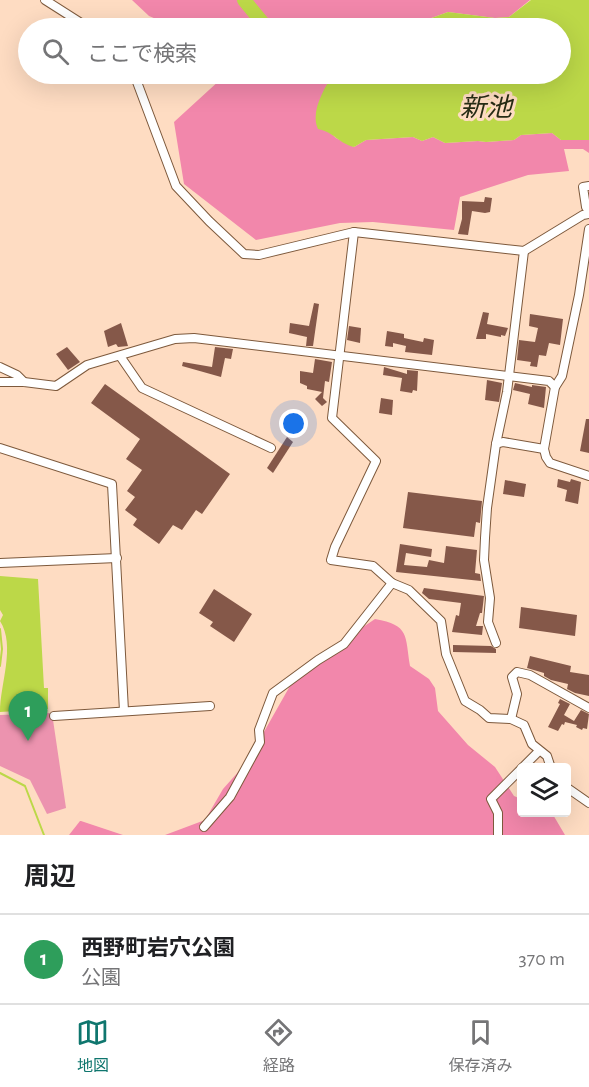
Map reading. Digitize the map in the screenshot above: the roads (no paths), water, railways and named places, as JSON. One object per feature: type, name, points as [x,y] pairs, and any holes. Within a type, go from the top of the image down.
[{"type":"street","points":[[45,0],[73,18]]},
{"type":"street","points":[[138,84],[176,186],[208,221],[244,254],[259,255],[354,231],[524,251],[589,212],[586,207],[584,187],[589,186]]},
{"type":"street","points":[[589,229],[581,284],[562,376],[555,387],[544,449],[550,463],[589,476]]},
{"type":"street","points":[[354,231],[332,418],[376,461],[334,547],[331,560],[372,566],[392,583],[409,590],[441,621],[446,654],[465,701],[489,718],[511,719],[524,725],[532,744],[547,756],[549,763]]},
{"type":"street","points":[[496,643],[488,622],[490,598],[484,560],[487,508],[496,444],[501,428],[524,251]]},
{"type":"street","points":[[0,382],[56,386],[87,365],[175,339],[194,338],[549,381],[555,387]]},
{"type":"street","points":[[120,356],[142,388],[271,448]]},
{"type":"street","points":[[0,367],[17,375],[24,382]]},
{"type":"street","points":[[496,444],[503,442],[544,449]]},
{"type":"street","points":[[0,448],[112,484],[124,711]]},
{"type":"street","points":[[0,563],[117,558]]},
{"type":"street","points":[[204,827],[230,797],[260,742],[259,730],[273,693],[344,644],[360,627],[392,583]]},
{"type":"street","points":[[511,719],[517,694],[512,677],[517,672],[530,675],[589,708]]},
{"type":"street","points":[[54,716],[210,706]]},
{"type":"street","points":[[527,763],[539,751]]},
{"type":"street","points":[[498,835],[498,813],[490,799],[517,773]]},
{"type":"street","points":[[571,790],[589,803]]},
{"type":"water","name":"新池","points":[[531,0],[589,0],[589,140],[561,140],[552,133],[521,135],[514,140],[486,142],[445,143],[433,137],[422,141],[413,137],[366,140],[354,147],[318,129],[317,108],[328,84],[571,84],[571,18],[495,18],[509,17]]},
{"type":"water","name":"新池","points":[[448,12],[495,18],[432,18]]},
{"type":"water","points":[[0,576],[38,579],[44,688],[48,688],[48,709],[0,712],[7,642],[0,621],[3,615],[0,610]]},
{"type":"waterway","name":"新池","points":[[244,0],[259,18]]},
{"type":"waterway","points":[[0,629],[2,649],[0,666]]},
{"type":"waterway","points":[[0,773],[25,786],[44,835]]},
{"type":"place","name":"西野町岩穴公園","points":[[28,741]]}]
